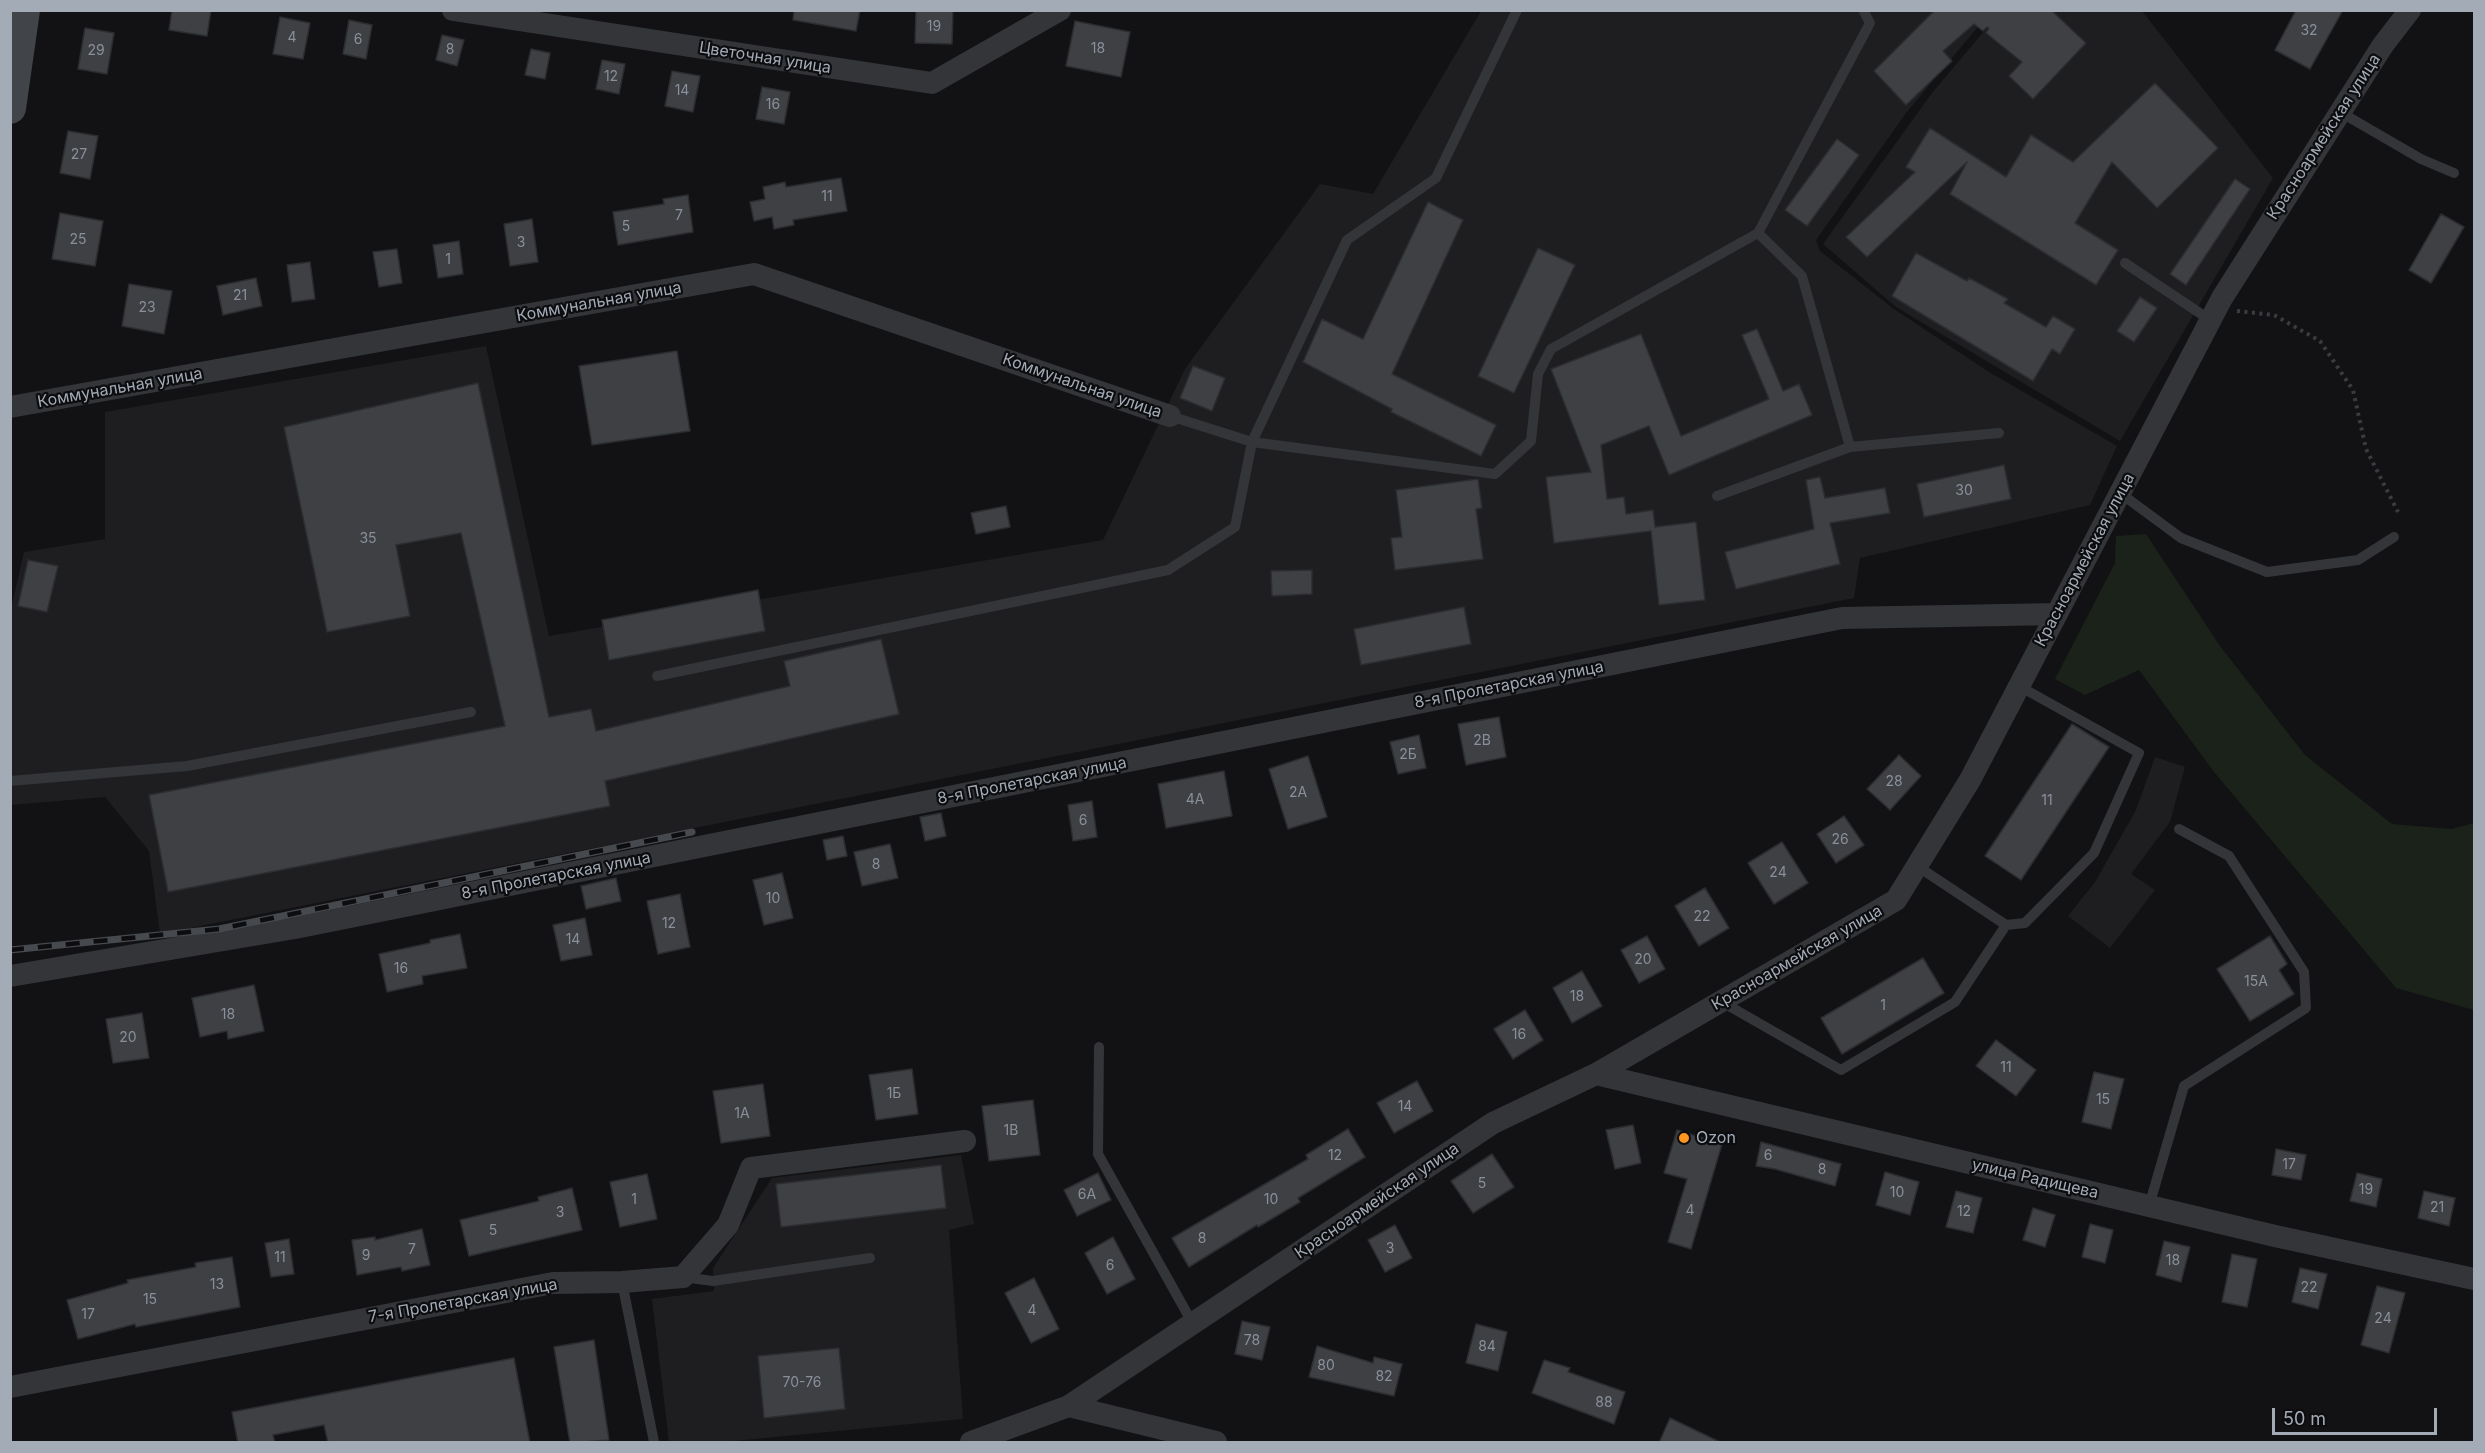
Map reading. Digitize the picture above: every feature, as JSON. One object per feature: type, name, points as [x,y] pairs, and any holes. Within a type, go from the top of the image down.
[{"type":"main road","points":[[10,108],[24,10]]},
{"type":"street","name":"Цветочная улица","points":[[453,10],[932,83],[1060,10]]},
{"type":"street","name":"Красноармейская улица","points":[[971,1443],[1069,1406],[1493,1123],[1596,1074],[1896,900],[1970,780],[2213,314],[2383,45],[2410,10]]},
{"type":"street","name":"Коммунальная улица","points":[[10,408],[754,274],[1170,416]]},
{"type":"street","name":"8-я Пролетарская улица","points":[[10,976],[295,928],[1842,618],[2057,614]]},
{"type":"street","name":"улица Радищева","points":[[1596,1074],[2275,1236],[2475,1279]]},
{"type":"street","points":[[683,1277],[728,1225],[751,1167],[965,1141]]},
{"type":"street","name":"7-я Пролетарская улица","points":[[10,1387],[553,1283],[622,1282],[683,1277]]},
{"type":"street","points":[[1069,1406],[1216,1443]]},
{"type":"lane","points":[[657,676],[1168,570],[1235,527],[1252,442],[1347,240],[1436,178],[1517,10]]},
{"type":"lane","points":[[1170,416],[1252,442],[1495,474],[1531,441],[1538,374],[1551,350],[1758,233],[1870,23],[1863,10]]},
{"type":"lane","points":[[2340,112],[2421,159],[2454,173]]},
{"type":"lane","points":[[1758,233],[1802,276],[1850,447]]},
{"type":"lane","points":[[2125,263],[2213,314]]},
{"type":"lane","points":[[1717,496],[1850,447],[1999,433]]},
{"type":"lane","points":[[2120,493],[2181,538],[2267,572],[2358,560],[2394,537]]},
{"type":"lane","points":[[1917,866],[2006,925],[2025,923],[2094,853],[2139,753],[2019,686]]},
{"type":"lane","points":[[10,781],[187,766],[471,712]]},
{"type":"lane","points":[[2149,1206],[2184,1086],[2306,1008],[2304,972],[2229,856],[2179,829]]},
{"type":"lane","points":[[1721,1002],[1841,1070],[1955,1002],[2006,925]]},
{"type":"lane","points":[[1099,1047],[1098,1154],[1193,1324]]},
{"type":"lane","points":[[683,1277],[712,1281],[870,1258]]},
{"type":"lane","points":[[622,1282],[654,1443]]},
{"type":"path","points":[[2213,314],[2274,315],[2320,341],[2353,390],[2366,449],[2398,512]]},
{"type":"shaded area","points":[[1481,11],[1991,11],[1906,113],[1816,240],[1820,251],[1894,309],[1989,372],[2117,446],[2090,505],[1860,558],[1854,598],[160,934],[149,851],[105,797],[11,805],[10,613],[24,552],[105,539],[105,412],[486,346],[549,636],[1103,540],[1185,369],[1320,184],[1373,194]]},
{"type":"shaded area","points":[[2001,11],[2142,11],[2273,178],[2120,441],[1896,307],[1823,244],[1932,93]]},
{"type":"shaded area","points":[[2146,534],[2220,646],[2305,755],[2392,824],[2452,829],[2474,823],[2474,1010],[2396,988],[2214,772],[2139,670],[2085,695],[2055,679],[2115,563],[2116,536]]},
{"type":"shaded area","points":[[2155,757],[2185,767],[2170,822],[2131,874],[2155,890],[2110,948],[2068,916],[2095,882],[2136,810]]},
{"type":"shaded area","points":[[961,1155],[974,1224],[949,1230],[963,1419],[723,1442],[669,1442],[652,1299],[714,1291],[713,1268],[772,1178]]},
{"type":"building","points":[[172,10],[211,10],[207,36],[169,30]]},
{"type":"building","points":[[794,10],[860,10],[856,31],[793,20]]},
{"type":"building","points":[[916,10],[953,10],[952,44],[915,43]]},
{"type":"building","points":[[1935,10],[2051,10],[2086,43],[2033,99],[2009,76],[2022,62],[1986,33],[1989,28],[1983,31],[1974,24],[1943,51],[1952,61],[1906,105],[1874,71]]},
{"type":"building","points":[[2296,10],[2343,10],[2310,69],[2275,50]]},
{"type":"building","points":[[280,17],[310,23],[303,59],[273,54]]},
{"type":"building","points":[[349,20],[372,25],[366,59],[343,54]]},
{"type":"building","points":[[1075,21],[1130,32],[1121,77],[1066,66]]},
{"type":"building","points":[[85,28],[114,33],[107,74],[78,69]]},
{"type":"building","points":[[442,35],[464,40],[457,66],[436,60]]},
{"type":"building","points":[[531,49],[550,53],[545,79],[525,75]]},
{"type":"building","points":[[602,60],[625,64],[619,94],[596,89]]},
{"type":"building","points":[[672,71],[700,76],[693,112],[665,106]]},
{"type":"building","points":[[2155,83],[2218,148],[2157,208],[2112,162],[2075,223],[2118,250],[2096,285],[1950,194],[1967,162],[1867,257],[1846,237],[1915,172],[1906,167],[1930,128],[2006,177],[2031,135],[2073,162]]},
{"type":"building","points":[[762,87],[790,92],[784,124],[756,119]]},
{"type":"building","points":[[68,131],[98,136],[90,179],[60,173]]},
{"type":"building","points":[[1837,139],[1859,155],[1807,226],[1785,210]]},
{"type":"building","points":[[841,178],[847,211],[793,220],[794,225],[774,229],[772,217],[754,221],[750,202],[765,199],[763,187],[785,182],[786,187]]},
{"type":"building","points":[[2235,179],[2250,189],[2186,285],[2170,274]]},
{"type":"building","points":[[688,195],[693,232],[618,245],[613,212],[664,204],[663,199]]},
{"type":"building","points":[[1428,202],[1463,220],[1392,374],[1496,425],[1481,456],[1391,412],[1392,409],[1303,362],[1322,319],[1363,339]]},
{"type":"building","points":[[60,213],[103,221],[95,266],[52,259]]},
{"type":"building","points":[[2441,214],[2464,227],[2431,283],[2409,270]]},
{"type":"building","points":[[532,219],[538,262],[510,266],[504,224]]},
{"type":"building","points":[[459,241],[463,274],[438,278],[433,245]]},
{"type":"building","points":[[1538,248],[1575,265],[1514,393],[1478,376]]},
{"type":"building","points":[[397,249],[402,283],[379,287],[373,252]]},
{"type":"building","points":[[1916,253],[1967,281],[1969,278],[2008,299],[2004,303],[2046,327],[2053,316],[2075,329],[2060,354],[2052,349],[2033,381],[1892,296]]},
{"type":"building","points":[[310,262],[315,299],[292,302],[287,265]]},
{"type":"building","points":[[256,278],[262,306],[223,315],[217,286]]},
{"type":"building","points":[[129,284],[172,291],[164,334],[122,326]]},
{"type":"building","points":[[2140,297],[2157,308],[2134,342],[2117,331]]},
{"type":"building","points":[[1757,329],[1783,391],[1799,384],[1812,415],[1669,475],[1649,426],[1601,445],[1607,499],[1624,497],[1626,514],[1653,510],[1655,527],[1696,522],[1705,600],[1659,605],[1651,531],[1554,543],[1546,477],[1591,472],[1551,369],[1641,334],[1681,436],[1769,399],[1742,335]]},
{"type":"building","points":[[677,351],[690,431],[592,445],[579,366]]},
{"type":"building","points":[[1193,366],[1225,378],[1212,411],[1180,398]]},
{"type":"building","points":[[478,383],[549,717],[591,709],[596,731],[790,686],[784,661],[881,639],[899,714],[605,781],[610,806],[168,892],[149,795],[505,726],[461,533],[396,545],[410,616],[327,632],[284,427]]},
{"type":"building","points":[[2004,465],[2011,499],[1924,517],[1917,484]]},
{"type":"building","points":[[1820,477],[1825,498],[1885,488],[1890,513],[1830,523],[1840,564],[1736,589],[1725,552],[1814,529],[1806,480]]},
{"type":"building","points":[[1478,479],[1482,508],[1476,509],[1483,559],[1395,570],[1391,538],[1402,537],[1396,490]]},
{"type":"building","points":[[1006,506],[1010,527],[976,534],[971,513]]},
{"type":"building","points":[[28,560],[58,566],[47,612],[18,606]]},
{"type":"building","points":[[1312,570],[1312,594],[1272,596],[1271,571]]},
{"type":"building","points":[[758,590],[765,631],[609,660],[602,620]]},
{"type":"building","points":[[1464,607],[1471,644],[1361,665],[1354,629]]},
{"type":"building","points":[[1499,717],[1506,757],[1466,765],[1458,724]]},
{"type":"building","points":[[2072,724],[2109,747],[2021,880],[1985,856]]},
{"type":"building","points":[[1419,735],[1426,768],[1398,774],[1390,742]]},
{"type":"building","points":[[1899,755],[1921,776],[1890,810],[1867,789]]},
{"type":"building","points":[[1308,756],[1327,817],[1288,829],[1269,769]]},
{"type":"building","points":[[1224,771],[1232,816],[1166,828],[1158,784]]},
{"type":"building","points":[[1092,801],[1097,837],[1073,841],[1068,805]]},
{"type":"building","points":[[941,813],[946,836],[925,841],[920,817]]},
{"type":"building","points":[[1844,816],[1864,845],[1836,863],[1817,834]]},
{"type":"building","points":[[843,836],[847,856],[827,860],[823,840]]},
{"type":"building","points":[[1782,842],[1808,883],[1774,904],[1748,863]]},
{"type":"building","points":[[890,844],[898,878],[862,886],[854,852]]},
{"type":"building","points":[[782,873],[793,918],[764,925],[753,880]]},
{"type":"building","points":[[616,878],[621,901],[586,909],[581,886]]},
{"type":"building","points":[[1705,888],[1729,928],[1699,946],[1675,906]]},
{"type":"building","points":[[680,894],[690,947],[658,954],[647,901]]},
{"type":"building","points":[[585,918],[592,955],[561,961],[553,925]]},
{"type":"building","points":[[460,934],[467,968],[422,976],[423,984],[387,992],[379,954]]},
{"type":"building","points":[[1647,936],[1665,969],[1639,983],[1621,950]]},
{"type":"building","points":[[2270,936],[2287,964],[2279,970],[2294,994],[2250,1021],[2217,969]]},
{"type":"building","points":[[1923,958],[1944,993],[1842,1054],[1821,1018]]},
{"type":"building","points":[[1582,971],[1602,1006],[1572,1023],[1553,988]]},
{"type":"building","points":[[254,985],[264,1031],[228,1039],[227,1031],[200,1037],[192,998]]},
{"type":"building","points":[[1525,1010],[1543,1040],[1513,1059],[1494,1029]]},
{"type":"building","points":[[142,1013],[149,1058],[113,1063],[106,1019]]},
{"type":"building","points":[[1996,1040],[2036,1070],[2016,1096],[1976,1066]]},
{"type":"building","points":[[912,1069],[918,1114],[876,1120],[869,1075]]},
{"type":"building","points":[[2094,1072],[2124,1079],[2111,1129],[2082,1122]]},
{"type":"building","points":[[1417,1081],[1433,1111],[1394,1133],[1377,1103]]},
{"type":"building","points":[[763,1084],[770,1136],[721,1143],[713,1091]]},
{"type":"building","points":[[1033,1100],[1040,1155],[989,1161],[982,1106]]},
{"type":"building","points":[[1633,1125],[1641,1163],[1615,1169],[1606,1130]]},
{"type":"building","points":[[1348,1129],[1365,1157],[1298,1198],[1300,1202],[1258,1227],[1257,1225],[1189,1267],[1172,1238],[1308,1159],[1306,1155]]},
{"type":"building","points":[[1677,1130],[1722,1144],[1691,1249],[1668,1242],[1687,1179],[1664,1173]]},
{"type":"building","points":[[1761,1142],[1841,1164],[1835,1186],[1756,1166]]},
{"type":"building","points":[[2276,1149],[2306,1155],[2301,1180],[2272,1175]]},
{"type":"building","points":[[1492,1154],[1514,1187],[1473,1213],[1451,1181]]},
{"type":"building","points":[[941,1165],[946,1208],[781,1227],[776,1184]]},
{"type":"building","points":[[1885,1172],[1919,1182],[1910,1215],[1876,1205]]},
{"type":"building","points":[[1098,1173],[1111,1200],[1077,1216],[1064,1190]]},
{"type":"building","points":[[2357,1173],[2382,1179],[2376,1207],[2350,1201]]},
{"type":"building","points":[[647,1174],[657,1219],[620,1227],[610,1182]]},
{"type":"building","points":[[572,1188],[582,1230],[469,1256],[460,1220],[539,1201],[538,1197]]},
{"type":"building","points":[[1956,1191],[1982,1198],[1973,1233],[1946,1227]]},
{"type":"building","points":[[2424,1191],[2455,1198],[2449,1226],[2418,1218]]},
{"type":"building","points":[[2033,1208],[2055,1215],[2045,1247],[2023,1240]]},
{"type":"building","points":[[2090,1224],[2113,1230],[2105,1263],[2082,1257]]},
{"type":"building","points":[[1395,1225],[1412,1258],[1385,1272],[1368,1240]]},
{"type":"building","points":[[422,1229],[430,1265],[402,1271],[401,1267],[357,1275],[352,1240],[375,1237],[375,1240]]},
{"type":"building","points":[[1113,1237],[1135,1279],[1107,1294],[1085,1253]]},
{"type":"building","points":[[289,1239],[294,1274],[271,1277],[265,1243]]},
{"type":"building","points":[[2164,1241],[2190,1247],[2181,1282],[2156,1275]]},
{"type":"building","points":[[2232,1254],[2257,1259],[2247,1307],[2222,1302]]},
{"type":"building","points":[[232,1257],[240,1307],[136,1327],[135,1324],[78,1339],[67,1300],[128,1283],[127,1280],[196,1267],[195,1263]]},
{"type":"building","points":[[2300,1268],[2327,1274],[2318,1309],[2292,1302]]},
{"type":"building","points":[[1034,1278],[1059,1329],[1031,1343],[1005,1293]]},
{"type":"building","points":[[2377,1286],[2405,1293],[2389,1353],[2361,1345]]},
{"type":"building","points":[[1242,1321],[1270,1327],[1262,1360],[1235,1354]]},
{"type":"building","points":[[1476,1324],[1507,1332],[1498,1371],[1466,1363]]},
{"type":"building","points":[[594,1340],[609,1440],[570,1443],[554,1347]]},
{"type":"building","points":[[1317,1346],[1373,1363],[1374,1357],[1402,1364],[1394,1396],[1309,1377]]},
{"type":"building","points":[[839,1348],[845,1409],[764,1418],[758,1356]]},
{"type":"building","points":[[514,1358],[530,1443],[328,1443],[324,1425],[273,1435],[275,1443],[238,1443],[232,1412]]},
{"type":"building","points":[[1544,1360],[1570,1368],[1568,1372],[1625,1392],[1614,1424],[1532,1393]]},
{"type":"building","points":[[1670,1418],[1722,1443],[1659,1443]]},
{"type":"railway","points":[[10,950],[219,929],[692,832]]},
{"type":"place","name":"Ozon","points":[[1684,1138]]}]
